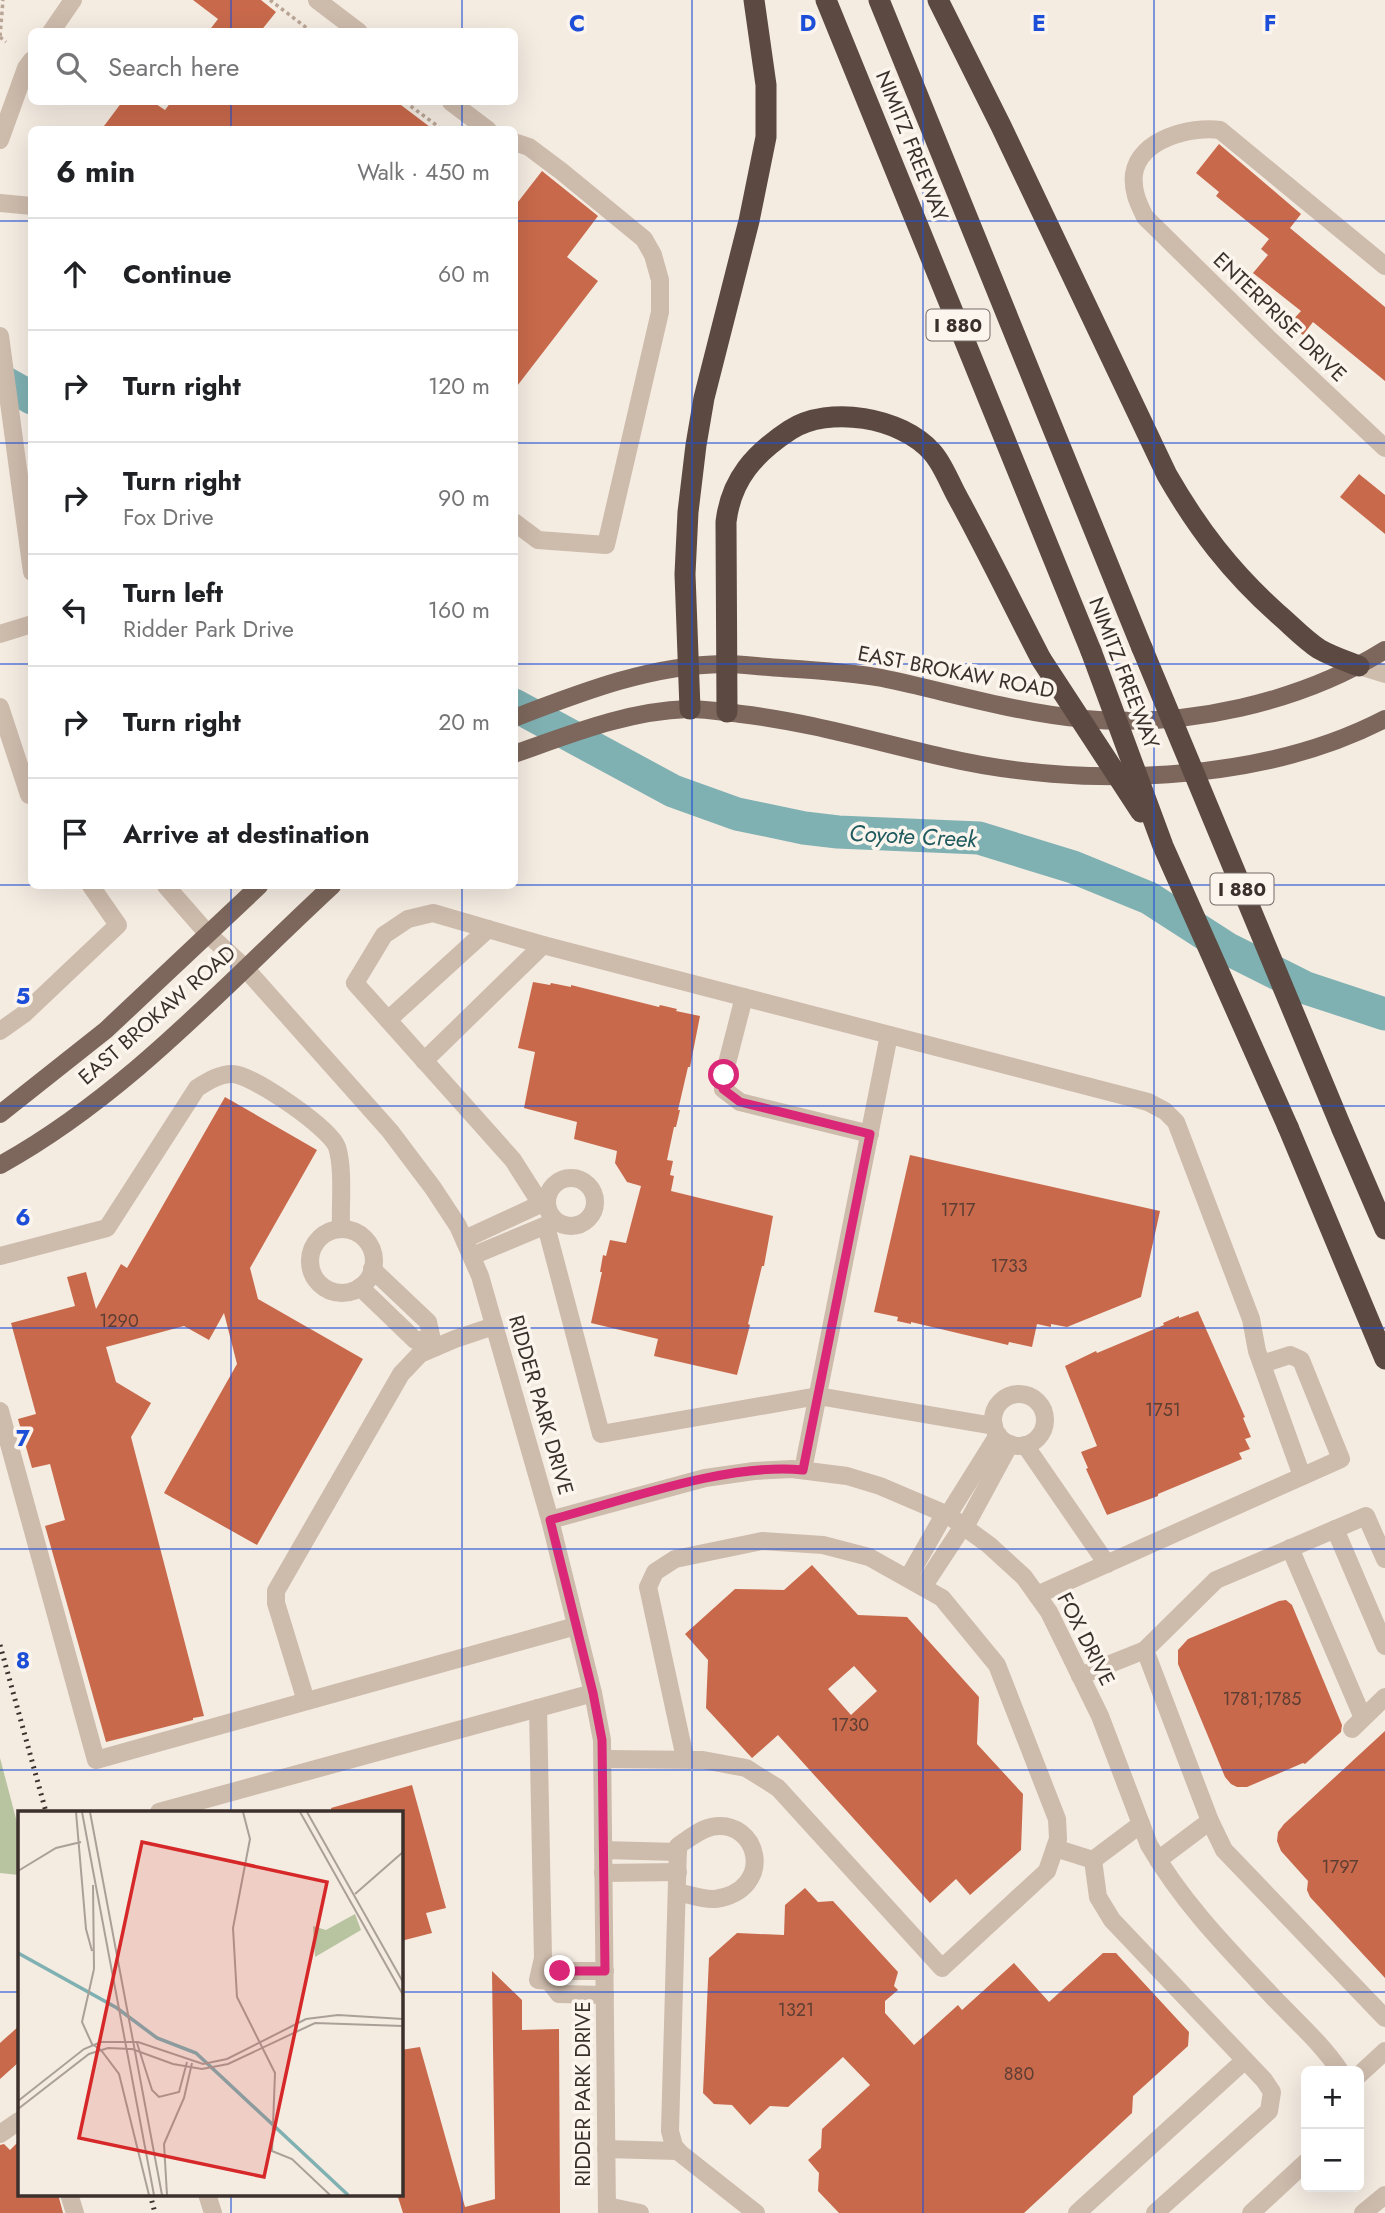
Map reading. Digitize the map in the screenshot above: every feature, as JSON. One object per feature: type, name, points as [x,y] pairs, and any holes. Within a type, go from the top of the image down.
[{"type":"highway","points":[[690,709],[685,574],[688,512],[696,445],[704,398],[749,221],[766,137],[766,85],[754,0]]},
{"type":"highway","name":"NIMITZ FREEWAY","points":[[826,0],[1091,651],[1163,846],[1288,1127],[1385,1359]]},
{"type":"highway","name":"NIMITZ FREEWAY","points":[[879,0],[1142,648],[1385,1229]]},
{"type":"highway","points":[[938,0],[1167,475],[1192,519],[1250,589],[1292,626],[1320,649],[1359,666]]},
{"type":"highway","points":[[727,712],[726,522],[729,503],[738,478],[755,457],[798,425],[825,418],[871,419],[903,430],[932,452],[1041,659],[1163,846]]},
{"type":"main road","name":"EAST BROKAW ROAD","points":[[518,717],[605,684],[688,666],[725,664],[867,676],[1085,719],[1142,720],[1197,715],[1248,706],[1312,687],[1359,666],[1385,650]]},
{"type":"main road","points":[[518,753],[608,721],[690,709],[788,720],[944,758],[1006,769],[1109,776],[1206,771],[1259,762],[1305,750],[1385,719]]},
{"type":"main road","name":"EAST BROKAW ROAD","points":[[0,1114],[106,1030],[256,889]]},
{"type":"main road","name":"EAST BROKAW ROAD","points":[[0,1165],[56,1130],[134,1071],[329,889]]},
{"type":"street","points":[[54,28],[73,0]]},
{"type":"street","points":[[317,0],[354,28]]},
{"type":"street","points":[[0,140],[28,65]]},
{"type":"street","points":[[455,105],[483,126]]},
{"type":"street","name":"ENTERPRISE DRIVE","points":[[1385,266],[1220,130],[1191,129],[1162,140],[1142,158],[1134,173],[1136,197],[1145,216],[1268,338],[1385,448]]},
{"type":"street","points":[[518,143],[528,147],[561,171],[644,239],[653,254],[660,280],[660,313],[606,545],[538,540],[518,525]]},
{"type":"street","points":[[0,203],[28,206]]},
{"type":"street","points":[[0,336],[28,549]]},
{"type":"street","points":[[0,634],[28,625]]},
{"type":"street","points":[[1359,666],[1385,674]]},
{"type":"street","points":[[0,707],[28,786]]},
{"type":"street","points":[[0,1031],[24,1014],[118,925],[93,889]]},
{"type":"street","name":"RIDDER PARK DRIVE","points":[[169,889],[208,934],[245,968],[390,1131],[433,1188],[468,1248],[494,1326],[550,1520],[593,1693],[603,1759],[607,2210]]},
{"type":"street","points":[[1107,1563],[1007,1438],[818,1396],[601,1434],[549,1209],[513,1160],[355,983],[384,935],[408,919],[433,914],[1148,1102],[1165,1111],[1176,1122],[1251,1319],[1262,1364],[1302,1476]]},
{"type":"street","points":[[388,1020],[488,929]]},
{"type":"street","points":[[424,1061],[543,945]]},
{"type":"street","points":[[744,997],[724,1075],[723,1089],[740,1102],[870,1134]]},
{"type":"street","points":[[803,1470],[889,1035]]},
{"type":"street","points":[[0,1256],[107,1228],[197,1088],[231,1073],[247,1077],[319,1124],[330,1135],[339,1156],[341,1229]]},
{"type":"street","points":[[580,1179],[593,1191],[594,1207],[585,1221],[571,1226],[552,1223],[468,1248],[544,1202],[549,1192],[562,1180],[580,1179]]},
{"type":"street","points":[[341,1229],[353,1231],[364,1238],[371,1248],[374,1261],[372,1269],[365,1284],[360,1287],[342,1294],[330,1292],[319,1284],[312,1274],[309,1262],[311,1250],[318,1239],[328,1232],[341,1229]]},
{"type":"street","points":[[372,1269],[428,1322],[434,1343]]},
{"type":"street","points":[[360,1287],[415,1340],[434,1343]]},
{"type":"street","points":[[306,1701],[276,1603],[276,1591],[401,1374],[434,1343],[494,1326]]},
{"type":"street","points":[[1037,1595],[1342,1459],[1301,1360],[1290,1355],[1262,1364]]},
{"type":"street","points":[[0,1411],[96,1760],[576,1626]]},
{"type":"street","points":[[915,1583],[946,1514],[1007,1438]]},
{"type":"street","points":[[915,1583],[964,1526],[1007,1438]]},
{"type":"street","name":"FOX DRIVE","points":[[550,1520],[705,1478],[754,1471],[803,1470],[847,1476],[902,1495],[946,1514],[964,1526],[1024,1577],[1049,1612],[1100,1716],[1141,1824],[1158,1860],[1200,1920],[1304,2028],[1336,2066]]},
{"type":"street","points":[[1080,1676],[1144,1650],[1216,1580],[1366,1516],[1385,1559]]},
{"type":"street","points":[[1335,1529],[1385,1646]]},
{"type":"street","points":[[603,1759],[685,1758],[746,1768],[778,1788],[942,1968],[1048,1871],[1058,1839],[1057,1819],[998,1665],[942,1598],[869,1557],[823,1545],[762,1541],[675,1559],[655,1572],[648,1587],[685,1758]]},
{"type":"street","points":[[1290,1548],[1358,1723],[1385,1697]]},
{"type":"street","points":[[1144,1650],[1210,1821],[1224,1850],[1385,2018]]},
{"type":"street","points":[[163,1811],[593,1693]]},
{"type":"street","points":[[538,1709],[543,1958],[538,1980],[549,1981],[559,1994],[605,1995]]},
{"type":"street","points":[[1158,1860],[1210,1821]]},
{"type":"street","points":[[1093,1860],[1141,1824]]},
{"type":"street","points":[[677,1892],[712,1899],[737,1893],[752,1880],[755,1863],[748,1838],[739,1830],[721,1826],[708,1827],[678,1846],[670,2131],[678,2151],[756,2213]]},
{"type":"street","points":[[1055,1848],[1093,1860]]},
{"type":"street","points":[[603,1850],[678,1852]]},
{"type":"street","points":[[1093,1860],[1098,1897],[1112,1920],[1264,2080],[1272,2092],[1269,2111],[1156,2213]]},
{"type":"street","points":[[603,1873],[678,1872]]},
{"type":"street","points":[[549,1981],[560,1971],[605,1971]]},
{"type":"street","points":[[1364,2070],[1385,2051]]},
{"type":"street","points":[[1077,2213],[1245,2060]]},
{"type":"street","points":[[0,2134],[18,2122]]},
{"type":"street","points":[[606,2148],[678,2151]]},
{"type":"street","points":[[1251,2213],[1301,2167]]},
{"type":"street","points":[[1363,2213],[1385,2195]]},
{"type":"street","points":[[70,2196],[75,2213]]},
{"type":"street","points":[[208,2196],[213,2213]]},
{"type":"street","points":[[607,2210],[640,2213]]},
{"type":"path","points":[[3,0],[0,36],[6,42]]},
{"type":"path","points":[[270,0],[307,28]]},
{"type":"path","points":[[409,105],[438,126]]},
{"type":"green space","points":[[0,1758],[18,1826],[18,1875],[0,1873]]},
{"type":"building","points":[[193,0],[261,0],[276,12],[263,28],[211,28],[218,19]]},
{"type":"building","points":[[120,105],[158,105],[165,110],[169,105],[401,105],[429,126],[104,126]]},
{"type":"building","points":[[1219,144],[1301,214],[1290,228],[1385,307],[1385,381],[1313,322],[1303,335],[1289,324],[1301,311],[1253,273],[1268,255],[1261,249],[1269,239],[1216,196],[1219,192],[1196,173]]},
{"type":"building","points":[[542,171],[598,216],[567,257],[598,281],[518,385],[518,202]]},
{"type":"building","points":[[1359,474],[1385,495],[1385,534],[1340,497]]},
{"type":"building","points":[[533,982],[571,985],[700,1016],[667,1160],[673,1161],[671,1191],[773,1216],[764,1266],[737,1375],[654,1356],[658,1339],[591,1323],[603,1255],[606,1256],[610,1240],[626,1243],[641,1186],[627,1182],[615,1163],[617,1151],[574,1139],[577,1122],[524,1108],[535,1052],[518,1048]]},
{"type":"building","points":[[225,1097],[317,1150],[250,1268],[258,1299],[363,1359],[257,1545],[164,1493],[237,1364],[224,1313],[209,1340],[184,1326],[106,1347],[116,1382],[151,1403],[131,1437],[204,1716],[106,1742],[45,1526],[65,1520],[50,1464],[32,1468],[18,1419],[36,1414],[11,1323],[75,1306],[67,1277],[86,1272],[96,1309],[121,1264],[127,1268]]},
{"type":"building","points":[[910,1155],[1160,1211],[1141,1297],[1067,1327],[1037,1324],[1032,1347],[1009,1342],[1008,1345],[897,1321],[898,1317],[874,1312]]},
{"type":"building","points":[[1198,1311],[1245,1417],[1243,1418],[1251,1437],[1245,1439],[1250,1449],[1239,1453],[1242,1459],[1107,1515],[1081,1452],[1097,1446],[1065,1366],[1164,1325],[1163,1323],[1179,1316]]},
{"type":"building","points":[[812,1565],[858,1615],[907,1617],[979,1697],[977,1744],[1023,1794],[1021,1850],[970,1895],[956,1879],[930,1903],[778,1735],[752,1758],[706,1708],[708,1660],[685,1634],[735,1589],[784,1590]],"holes":[[[854,1666],[877,1691],[851,1715],[828,1689]]]},
{"type":"building","points":[[1286,1600],[1292,1605],[1342,1725],[1341,1732],[1305,1764],[1247,1787],[1237,1787],[1225,1777],[1178,1664],[1178,1650],[1188,1639]]},
{"type":"building","points":[[1385,1731],[1385,1978],[1310,1897],[1307,1890],[1308,1881],[1281,1851],[1277,1841],[1278,1832],[1284,1824]]},
{"type":"building","points":[[412,1785],[446,1908],[426,1913],[432,1933],[402,1941],[402,1811],[332,1811],[331,1808]]},
{"type":"building","points":[[805,1888],[818,1902],[833,1901],[898,1972],[894,1986],[898,1990],[885,2001],[885,2013],[914,2045],[958,2005],[962,2010],[1014,1963],[1049,2002],[1103,1953],[1116,1953],[1189,2032],[1188,2046],[1133,2096],[1132,2113],[1024,2213],[839,2213],[818,2191],[819,2173],[808,2160],[821,2148],[822,2129],[870,2085],[843,2057],[788,2107],[770,2106],[750,2125],[732,2105],[714,2104],[703,2093],[709,1958],[737,1933],[784,1935],[785,1905]]},
{"type":"building","points":[[492,1971],[522,2000],[522,2030],[559,2029],[560,2213],[403,2213],[398,2196],[402,2196],[402,2050],[420,2047],[465,2207],[495,2199]]},
{"type":"building","points":[[18,2027],[18,2063],[0,2079],[0,2043]]},
{"type":"building","points":[[18,2142],[18,2196],[59,2196],[63,2213],[0,2213],[0,2145],[4,2144],[10,2150]]},
{"type":"waterway","name":"Coyote Creek","points":[[0,380],[28,396]]},
{"type":"waterway","name":"Coyote Creek","points":[[518,707],[673,791],[737,814],[838,832],[979,838],[1073,867],[1149,898],[1228,949],[1306,988],[1385,1014]]},
{"type":"railway","points":[[0,1645],[46,1811]]},
{"type":"railway","points":[[151,2196],[155,2213]]},
{"type":"route","points":[[560,1971],[605,1971],[603,1759],[595,1705],[550,1520],[705,1478],[754,1471],[803,1470],[870,1134],[740,1102],[723,1089],[724,1075]]}]
